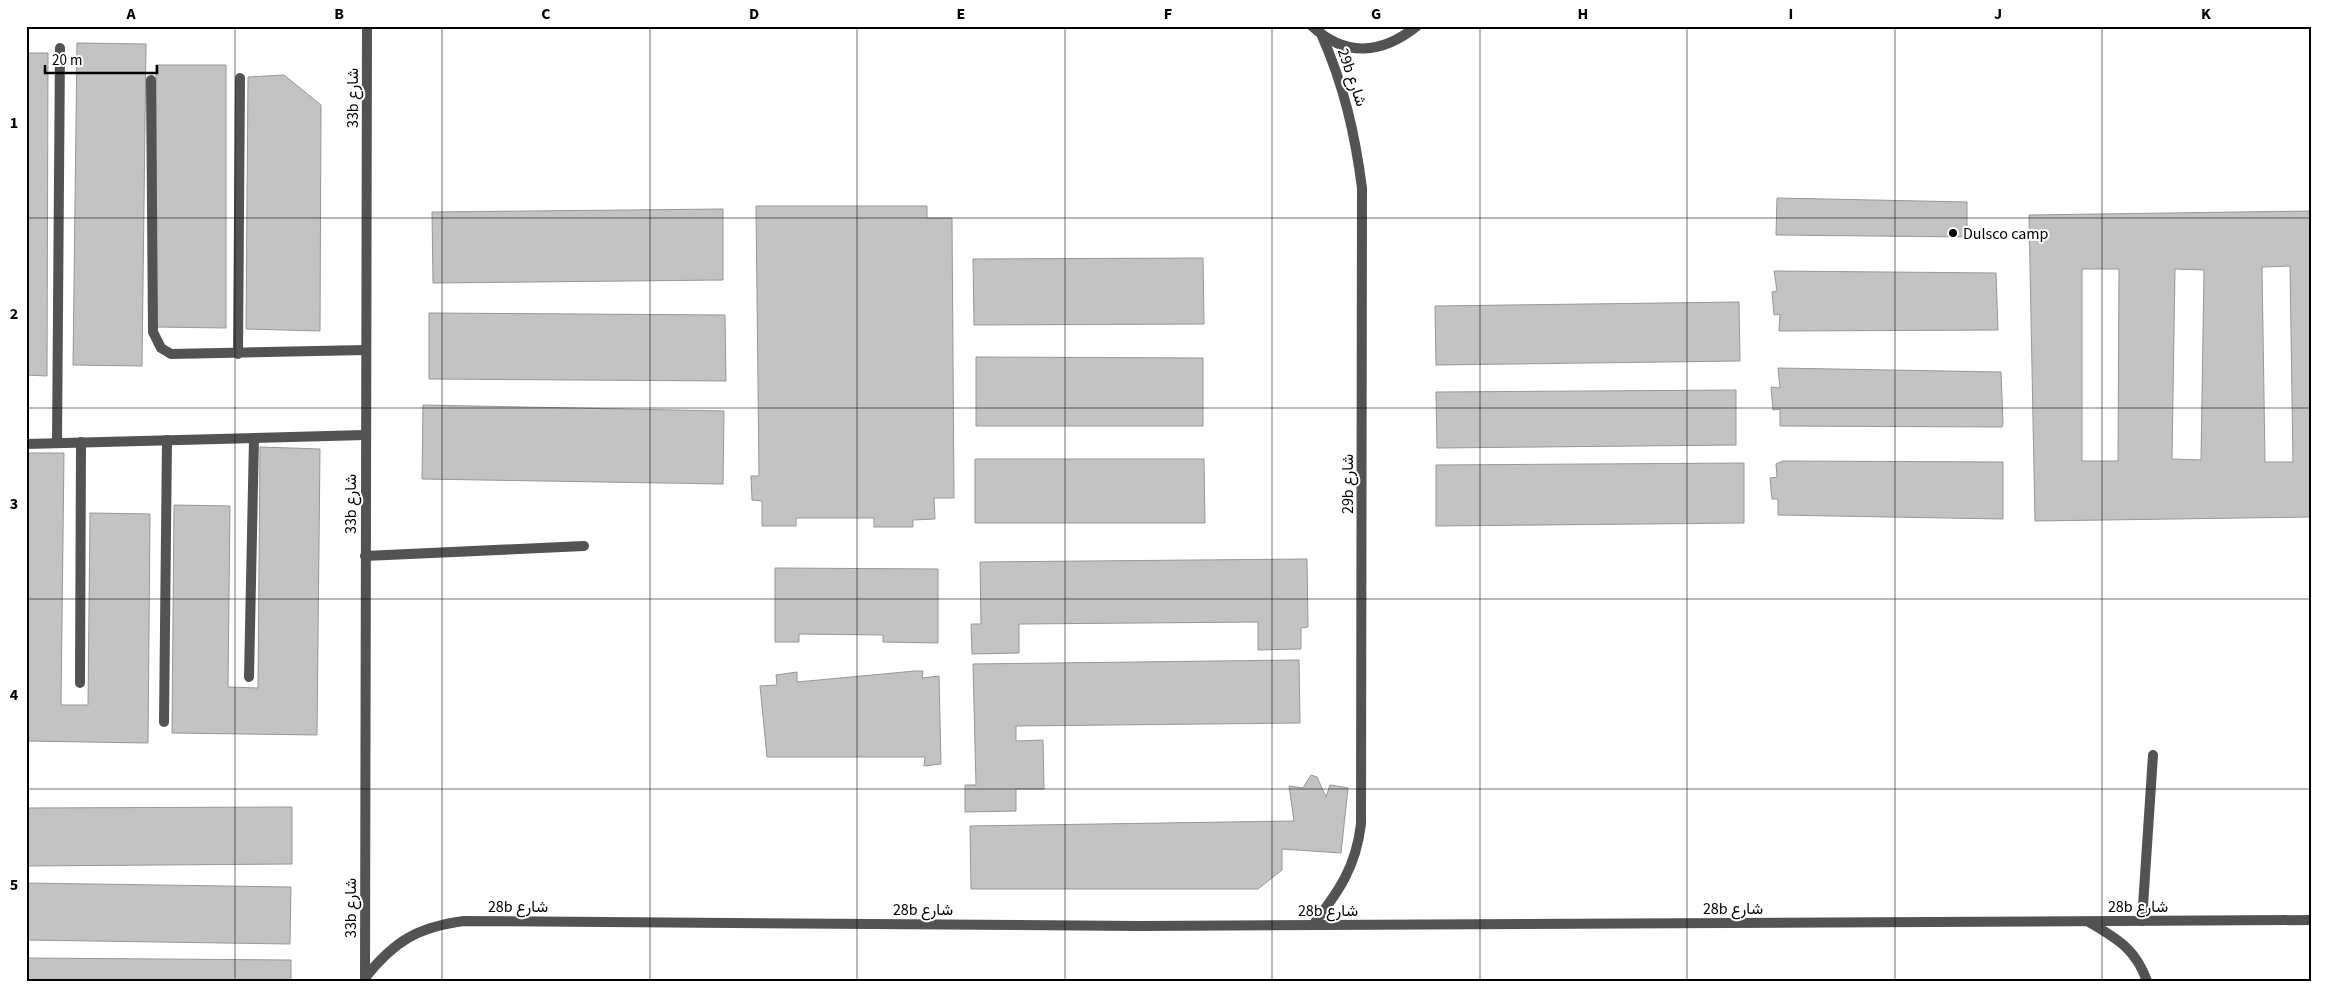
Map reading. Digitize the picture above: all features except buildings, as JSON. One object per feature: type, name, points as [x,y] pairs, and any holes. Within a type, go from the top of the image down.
[{"type":"street","name":"33b شارع","points":[[365,979],[367,26]]},
{"type":"street","points":[[1312,26],[1322,36],[1340,45],[1361,49],[1381,47],[1401,39],[1417,26]]},
{"type":"street","name":"29b شارع","points":[[1313,925],[1341,889],[1349,872],[1359,839],[1361,824],[1362,188],[1349,108],[1337,71],[1322,36]]},
{"type":"street","points":[[57,443],[60,48]]},
{"type":"street","points":[[238,354],[240,78]]},
{"type":"street","points":[[151,80],[153,332],[161,348],[171,354],[366,350]]},
{"type":"street","points":[[26,444],[365,436]]},
{"type":"street","points":[[249,677],[254,438]]},
{"type":"street","points":[[164,722],[167,440]]},
{"type":"street","points":[[80,683],[81,442]]},
{"type":"street","points":[[365,556],[584,546]]},
{"type":"street","points":[[2142,921],[2153,755]]},
{"type":"street","name":"28b شارع","points":[[365,979],[380,959],[398,943],[418,931],[464,920],[1130,926],[2311,920]]},
{"type":"street","points":[[2089,922],[2126,944],[2139,961],[2147,981]]},
{"type":"place","name":"Dulsco camp","points":[[1953,233]]}]
